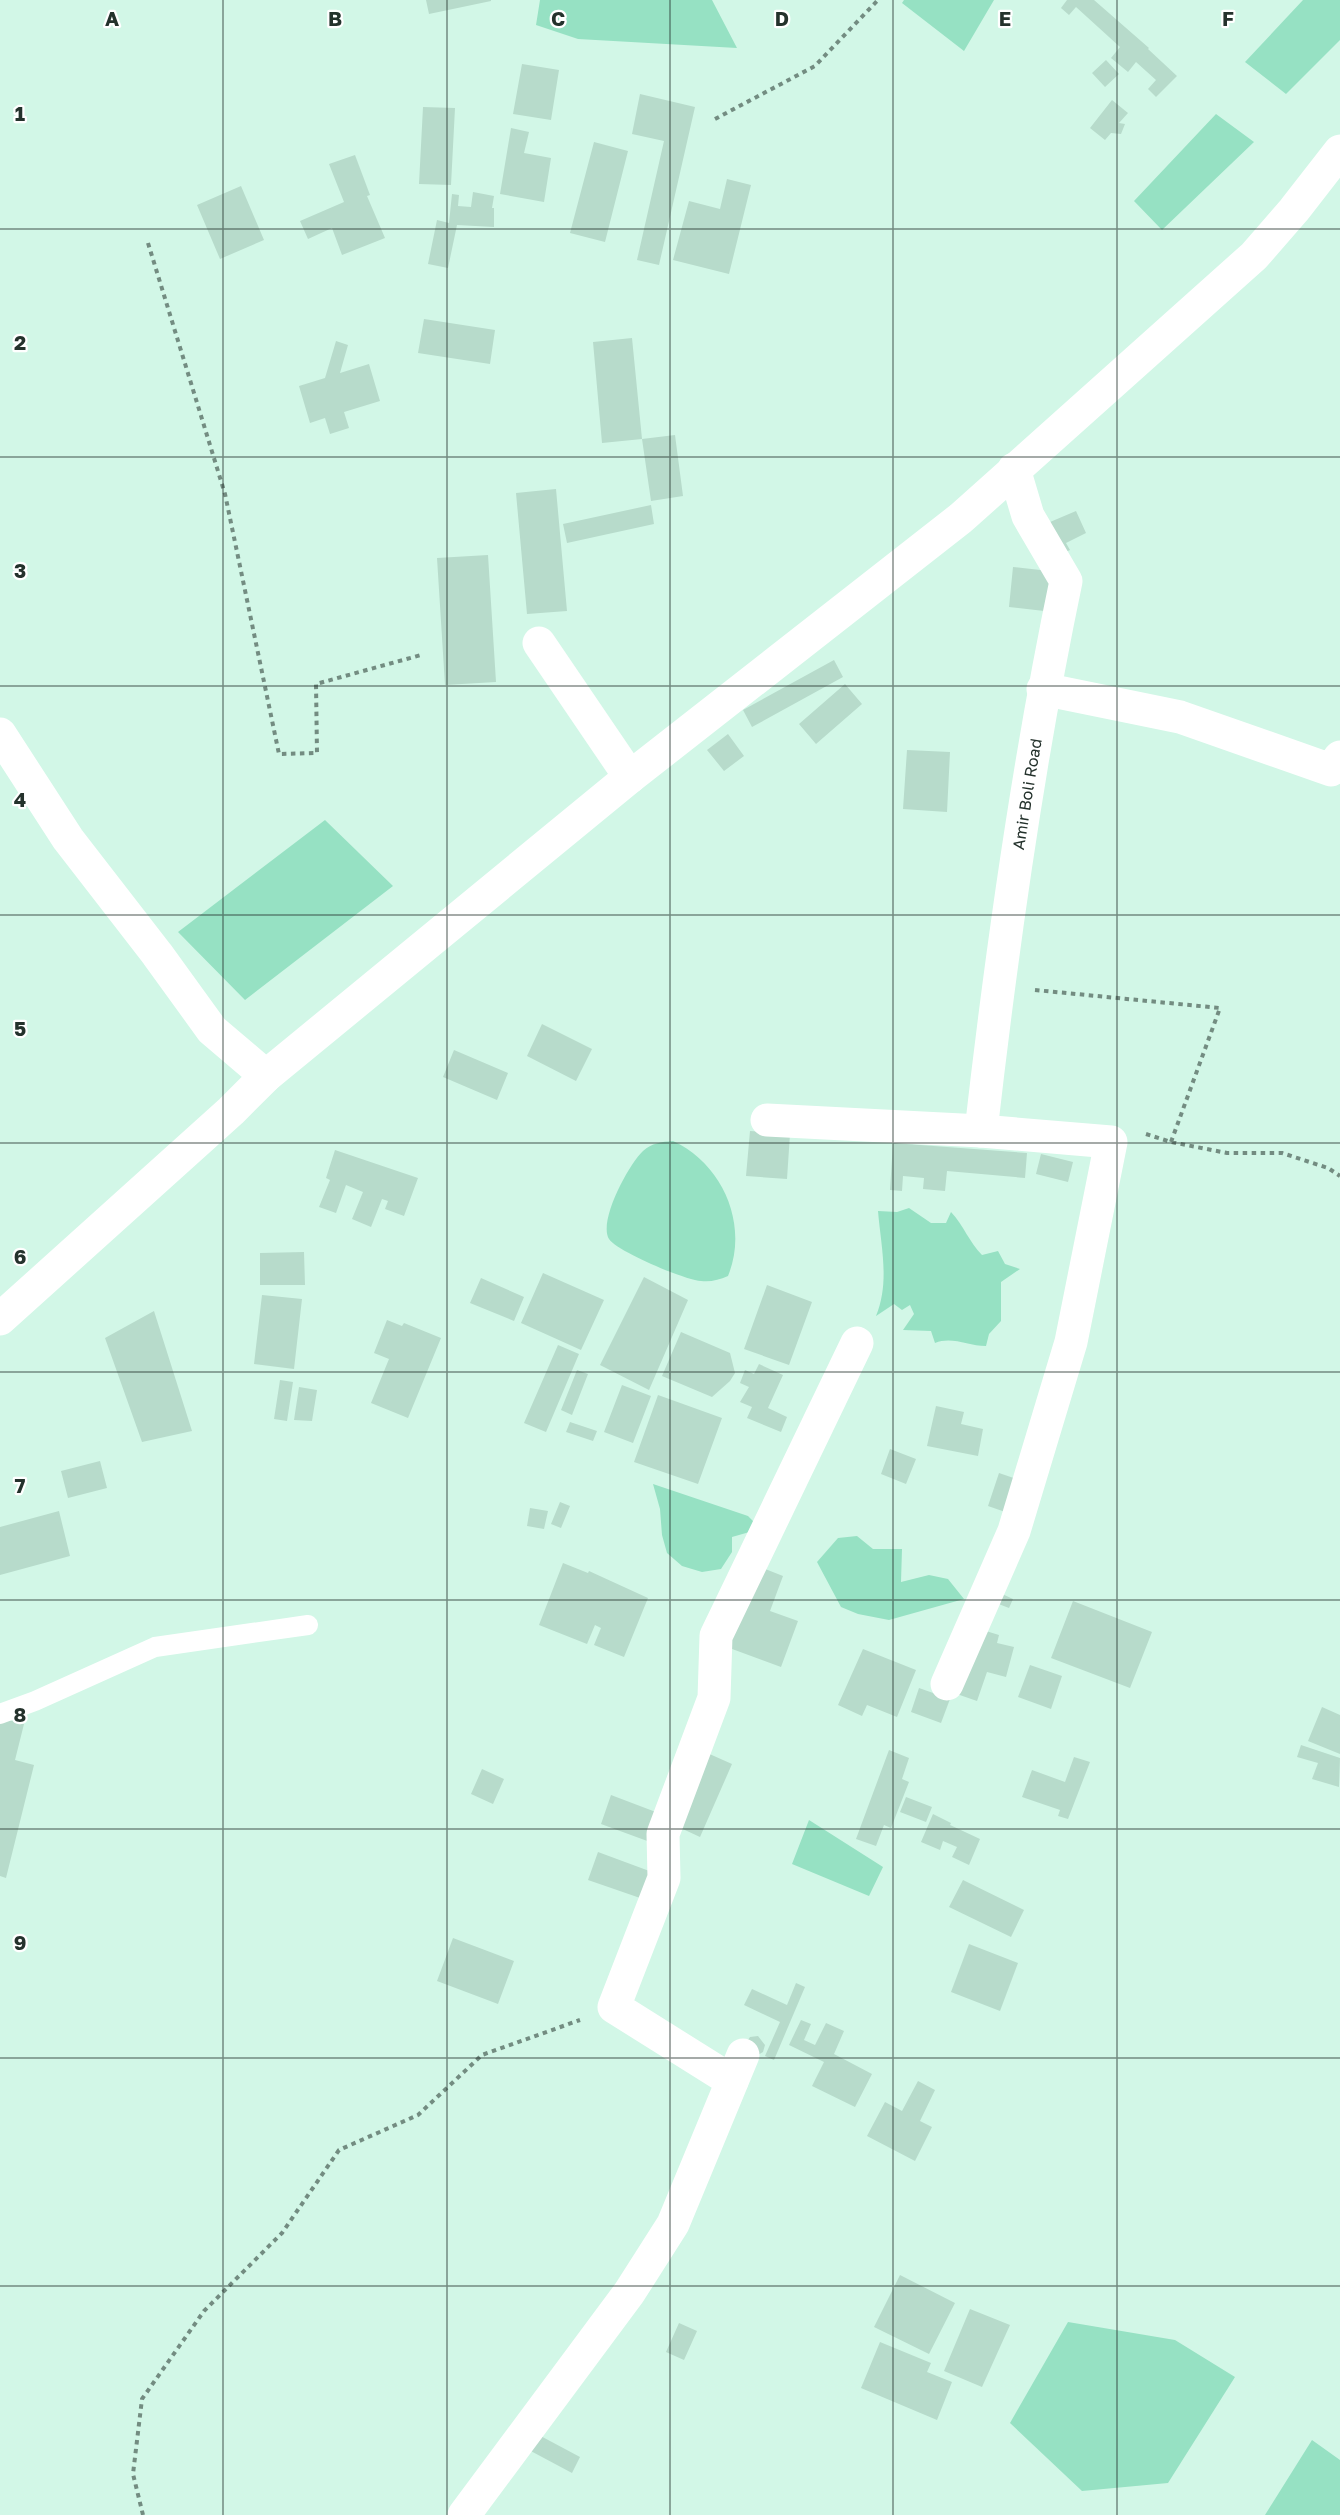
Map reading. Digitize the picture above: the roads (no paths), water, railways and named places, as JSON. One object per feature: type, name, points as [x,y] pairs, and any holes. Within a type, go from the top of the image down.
[{"type":"street","points":[[0,1319],[231,1112],[266,1076],[630,777],[962,518],[1254,256],[1340,151]]},
{"type":"street","name":"Amir Boli Road","points":[[981,1131],[999,987],[1043,689],[1066,581],[1028,516],[1014,469]]},
{"type":"street","points":[[539,643],[630,777]]},
{"type":"street","points":[[1043,689],[1180,717],[1331,770],[1340,757]]},
{"type":"street","points":[[0,734],[68,839],[157,954],[212,1030],[266,1076]]},
{"type":"street","points":[[767,1120],[981,1131],[1111,1142],[1071,1342],[1014,1531],[947,1684]]},
{"type":"street","points":[[464,2515],[629,2293],[673,2224],[737,2068],[614,2007],[664,1878],[663,1834],[714,1698],[716,1636],[857,1343]]},
{"type":"lane","points":[[0,1714],[35,1701],[155,1647],[308,1625]]}]
